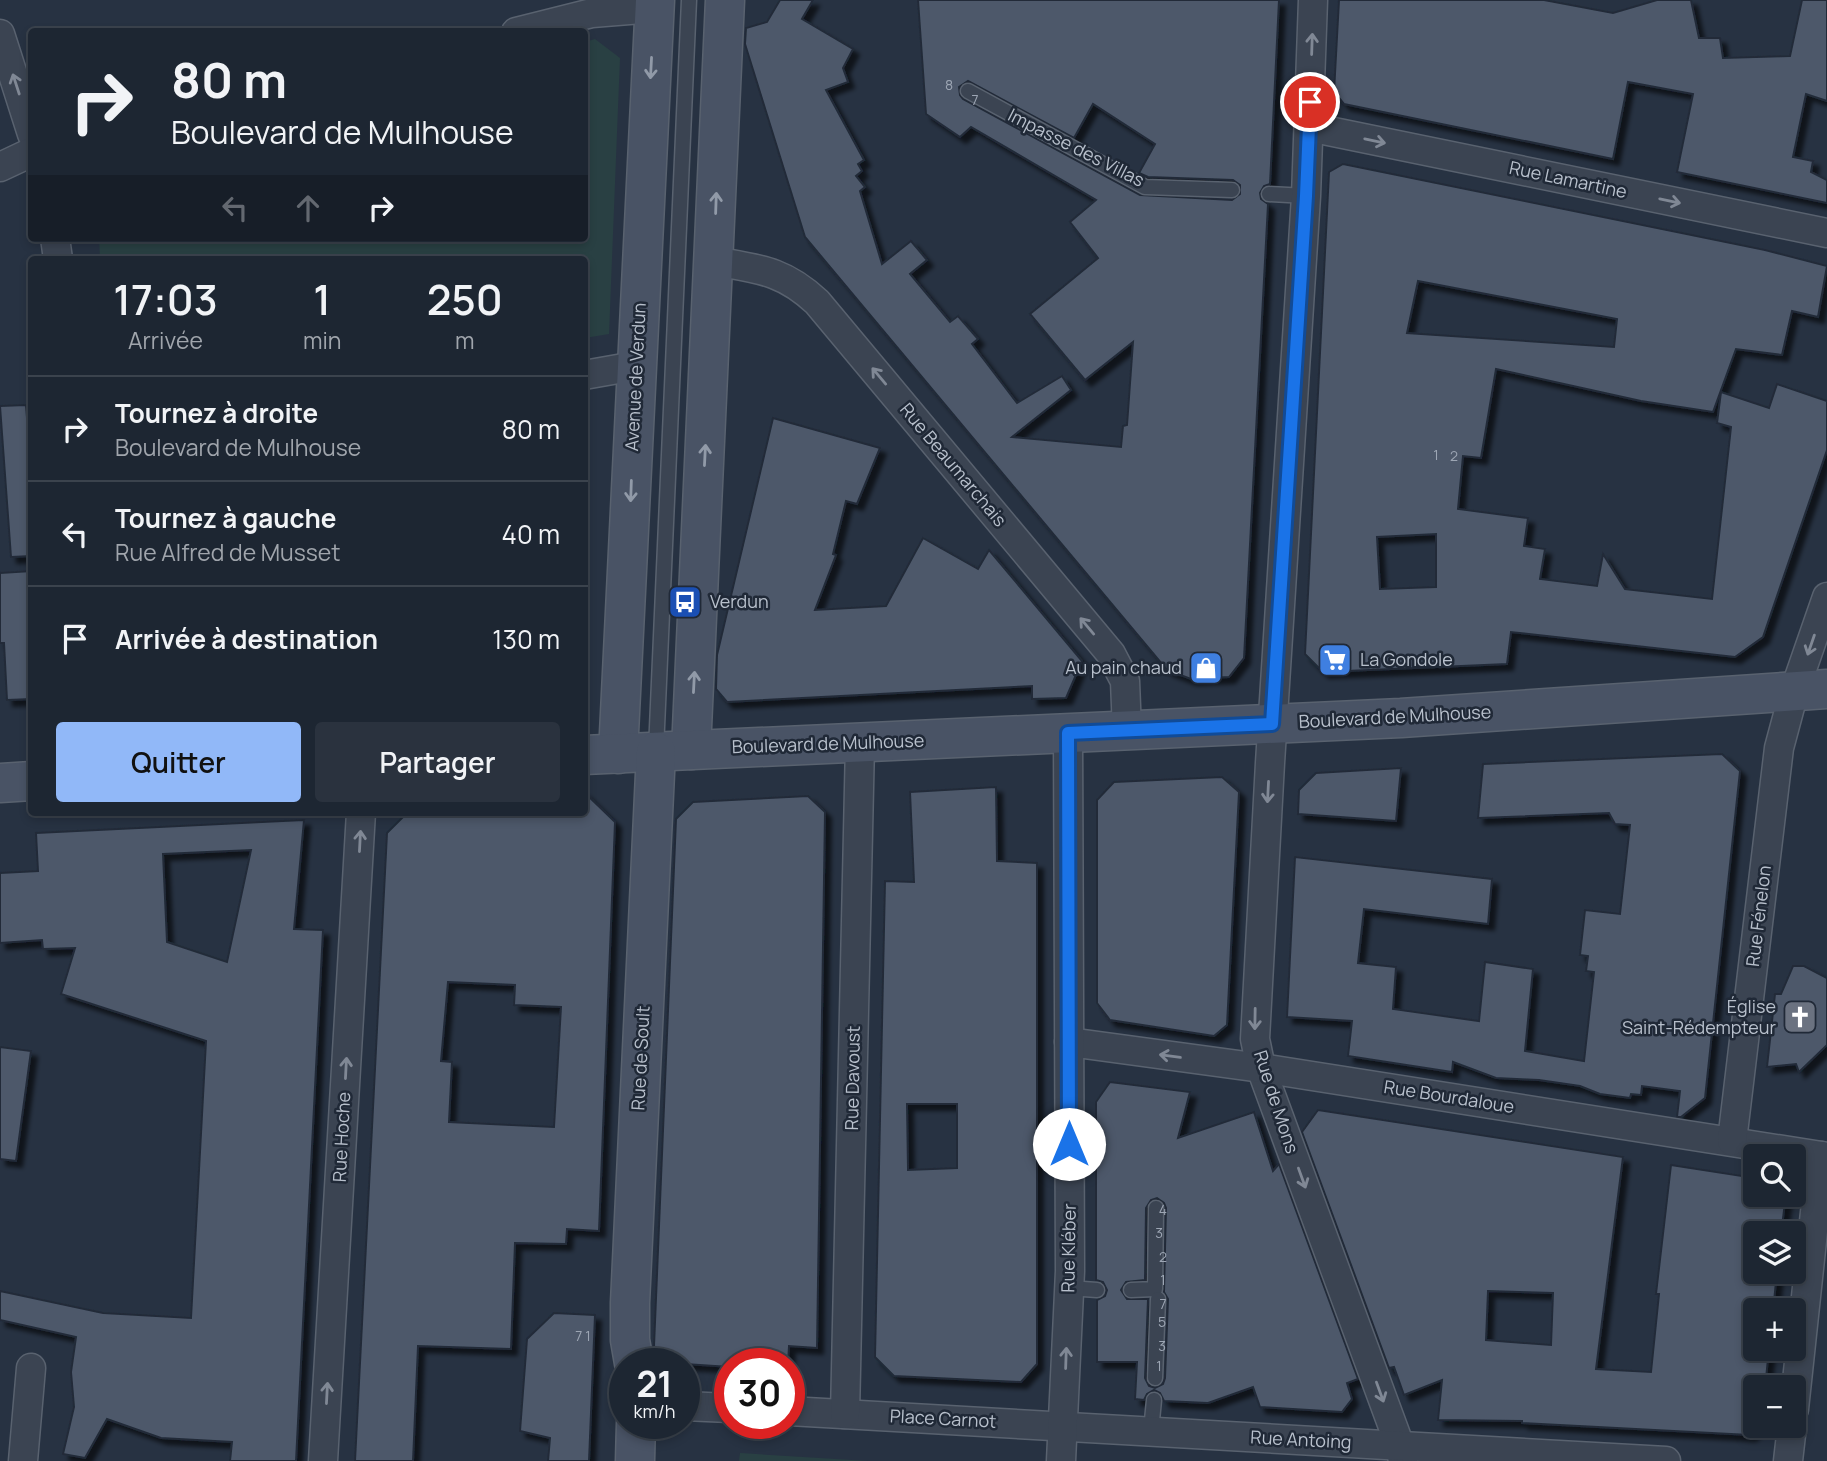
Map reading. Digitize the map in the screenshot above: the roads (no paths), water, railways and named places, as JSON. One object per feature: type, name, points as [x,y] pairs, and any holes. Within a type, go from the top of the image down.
[{"type":"street","points":[[673,751],[714,261],[725,0]]},
{"type":"street","name":"Rue de Mons","points":[[1313,0],[1306,196],[1255,1039],[1262,1068],[1401,1453]]},
{"type":"street","points":[[532,28],[592,13],[666,3]]},
{"type":"street","name":"Avenue de Verdun","points":[[601,754],[666,3]]},
{"type":"street","points":[[0,34],[28,122]]},
{"type":"street","name":"Rue Lamartine","points":[[1308,127],[1827,233]]},
{"type":"street","points":[[0,167],[28,154]]},
{"type":"street","name":"Rue Beaumarchais","points":[[714,261],[780,275],[799,285],[817,302],[1111,654],[1125,681],[1127,731]]},
{"type":"street","points":[[588,374],[635,366]]},
{"type":"street","name":"Rue Fénelon","points":[[1732,1141],[1779,748],[1811,691],[1827,597]]},
{"type":"street","name":"Boulevard de Mulhouse","points":[[601,754],[1272,724],[1811,691]]},
{"type":"street","name":"Rue Kléber","points":[[1062,1426],[1069,1288],[1068,733]]},
{"type":"street","name":"Rue Davoust","points":[[845,1414],[860,743]]},
{"type":"street","name":"Rue de Soult","points":[[631,1348],[630,1303],[673,751]]},
{"type":"street","points":[[0,783],[28,781]]},
{"type":"street","name":"Rue Hoche","points":[[323,1461],[361,816]]},
{"type":"street","name":"Rue Bourdaloue","points":[[1069,1042],[1262,1068],[1824,1157]]},
{"type":"street","points":[[1798,1375],[1824,1157]]},
{"type":"street","points":[[23,1461],[31,1368]]},
{"type":"street","name":"Place Carnot","points":[[805,1412],[1062,1426]]},
{"type":"street","points":[[1061,1461],[1062,1426]]},
{"type":"street","name":"Rue Antoing","points":[[1062,1426],[1401,1453],[1666,1461]]},
{"type":"street","points":[[1788,1461],[1791,1438]]},
{"type":"street","points":[[635,1461],[636,1439]]},
{"type":"lane","points":[[666,3],[673,751]]},
{"type":"lane","name":"Impasse des Villas","points":[[968,91],[1145,187],[1231,190]]},
{"type":"lane","points":[[1269,194],[1306,196]]},
{"type":"lane","points":[[1131,1290],[1156,1289],[1156,1208]]},
{"type":"lane","points":[[1069,1288],[1097,1290]]},
{"type":"lane","points":[[1155,1378],[1158,1299]]},
{"type":"lane","points":[[1151,1431],[1154,1400]]},
{"type":"place","name":"Verdun","points":[[685,602]]},
{"type":"place","name":"La Gondole","points":[[1335,660]]},
{"type":"place","name":"Au pain chaud","points":[[1206,668]]},
{"type":"place","name":"Église Saint-Rédempteur","points":[[1800,1017]]}]
